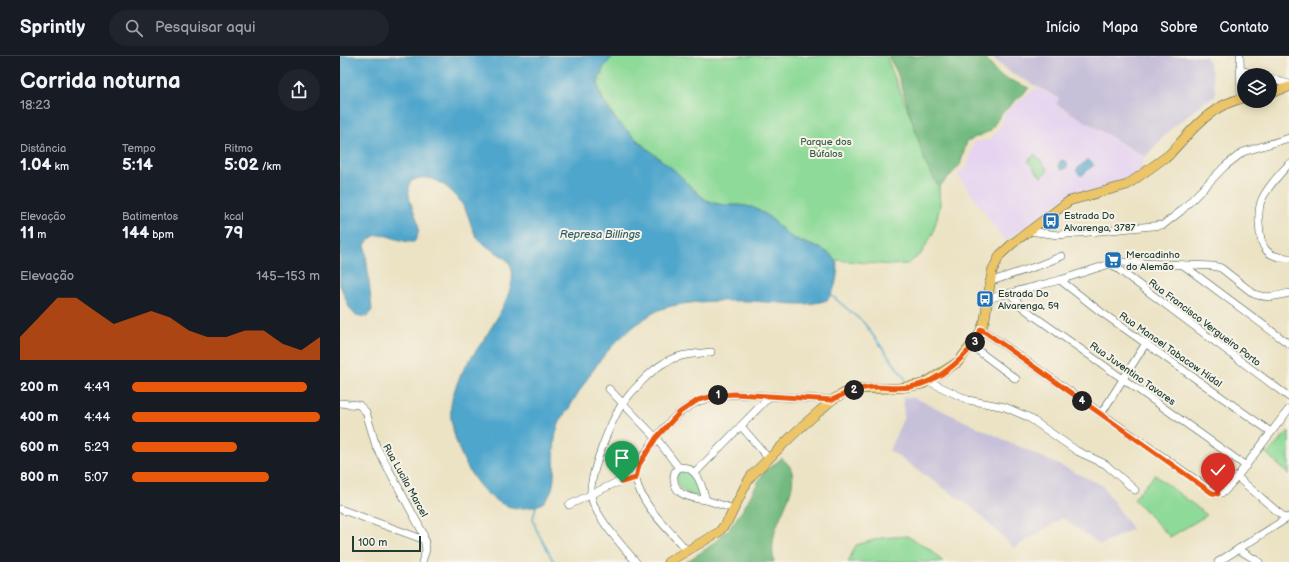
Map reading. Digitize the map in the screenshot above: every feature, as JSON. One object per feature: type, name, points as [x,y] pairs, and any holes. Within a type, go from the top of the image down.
[{"type":"main road","points":[[1277,90],[1289,86]]},
{"type":"main road","points":[[668,562],[719,532],[734,509],[748,481],[769,459],[832,400],[844,393],[860,389],[910,387],[928,381],[958,362],[972,346],[981,329],[992,271],[1000,255],[1012,244],[1069,201],[1127,185],[1170,154],[1215,109],[1221,105],[1237,101]]},
{"type":"street","points":[[1240,56],[1240,68]]},
{"type":"street","points":[[1277,82],[1289,86]]},
{"type":"street","points":[[1030,231],[1058,235],[1163,225],[1181,211],[1225,166],[1242,152],[1289,138]]},
{"type":"street","points":[[1289,164],[1266,191],[1259,210],[1260,236],[1265,249],[1273,255],[1289,258]]},
{"type":"street","points":[[990,282],[1062,256]]},
{"type":"street","points":[[987,299],[1011,294],[1060,280],[1110,263],[1124,262],[1213,266],[1221,268],[1254,294],[1273,297],[1289,293]]},
{"type":"street","name":"Rua Francisco Vergueiro Porto","points":[[1110,263],[1289,397]]},
{"type":"street","points":[[1183,264],[1289,344]]},
{"type":"street","name":"Rua Manoel Tabacow Hidal","points":[[1060,280],[1271,432]]},
{"type":"street","name":"Rua Juventino Tavares","points":[[1011,294],[1025,310],[1246,466]]},
{"type":"street","points":[[981,329],[1212,493],[1218,494],[1224,492],[1246,466],[1289,409]]},
{"type":"street","points":[[1100,414],[1146,343]]},
{"type":"street","points":[[972,346],[1016,378]]},
{"type":"street","points":[[636,562],[613,535],[595,507],[591,495],[596,468],[603,447],[611,425],[623,404],[652,371],[676,357],[711,352]]},
{"type":"street","points":[[928,381],[973,402],[1005,407],[1028,417],[1076,451],[1105,464],[1135,490]]},
{"type":"street","points":[[609,390],[656,438],[679,468]]},
{"type":"street","points":[[687,551],[646,502],[636,478],[639,465],[656,438],[688,406],[707,397],[735,394],[832,400]]},
{"type":"street","points":[[695,473],[769,396]]},
{"type":"street","name":"Rua Lucila Marcel","points":[[340,403],[359,405],[366,412],[376,446],[413,512],[425,540],[426,550],[422,562]]},
{"type":"street","points":[[741,426],[769,459]]},
{"type":"street","points":[[706,500],[701,483],[695,473],[684,467],[675,471],[674,482],[679,492],[693,498],[706,500],[734,509]]},
{"type":"street","points":[[1218,562],[1287,518],[1237,477]]},
{"type":"street","points":[[569,505],[613,484],[636,478]]},
{"type":"street","points":[[340,509],[425,540]]},
{"type":"street","points":[[1238,549],[1259,562]]},
{"type":"shaded area","points":[[990,56],[1206,56],[1212,72],[1216,96],[1203,103],[1171,129],[1145,157],[1056,104],[1059,98],[1009,72]]},
{"type":"shaded area","points":[[1036,88],[1059,98],[1056,105],[1145,157],[1137,175],[1116,186],[1073,195],[1058,202],[1005,241],[957,174],[967,167],[974,142],[990,140],[1001,125],[1005,112]]},
{"type":"shaded area","points":[[903,397],[915,398],[1102,485],[1132,529],[1101,545],[1062,518],[1014,548],[975,510],[889,450],[904,417]]},
{"type":"green space","name":"Parque dos Búfalos","points":[[613,56],[886,56],[939,187],[940,206],[933,233],[921,254],[907,264],[891,265],[836,260],[824,250],[791,237],[767,215],[752,207],[723,205],[706,200],[617,121],[603,99],[598,85],[604,66]]},
{"type":"green space","points":[[888,56],[983,56],[1000,76],[1029,88],[1001,114],[990,131],[967,141],[960,165],[939,187],[926,165],[897,72]]},
{"type":"green space","points":[[1035,154],[1048,170],[1041,177],[1028,161]]},
{"type":"green space","points":[[1289,431],[1289,475],[1267,454]]},
{"type":"green space","points":[[782,458],[790,467],[792,482],[788,500],[774,536],[774,562],[686,562],[709,547],[729,529],[744,508],[763,473]]},
{"type":"green space","points":[[678,469],[686,470],[696,483],[700,492],[698,497],[684,491],[681,488],[677,475]]},
{"type":"green space","points":[[1155,475],[1207,515],[1170,537],[1134,499]]},
{"type":"green space","points":[[907,536],[930,549],[943,562],[848,562],[856,545],[881,538]]},
{"type":"water","name":"Represa Billings","points":[[340,56],[613,56],[600,73],[598,85],[601,97],[607,108],[628,132],[673,169],[706,200],[722,205],[745,206],[757,209],[768,216],[791,237],[829,253],[837,266],[837,279],[833,292],[827,300],[812,303],[797,304],[754,301],[709,301],[665,308],[650,315],[617,341],[603,356],[561,419],[555,439],[554,479],[551,491],[546,500],[535,506],[519,508],[499,502],[483,489],[469,471],[454,433],[451,405],[455,388],[466,365],[491,328],[506,300],[513,274],[510,264],[479,239],[473,231],[461,202],[449,189],[434,180],[418,178],[410,182],[409,192],[410,201],[417,219],[419,230],[417,236],[414,242],[407,242],[387,236],[375,236],[365,245],[372,310],[367,317],[355,315],[349,307],[340,285]]},
{"type":"water","points":[[1088,159],[1094,165],[1081,176],[1076,170]]},
{"type":"water","points":[[1063,160],[1068,165],[1063,170],[1058,165]]},
{"type":"waterway","points":[[831,295],[864,323],[906,380]]},
{"type":"waterway","points":[[536,506],[533,519],[536,529],[554,562]]},
{"type":"place","name":"Estrada Do Alvarenga, 3787","points":[[1051,221]]},
{"type":"place","name":"Mercadinho do Alemão","points":[[1113,260]]},
{"type":"place","name":"Estrada Do Alvarenga, 59","points":[[985,299]]},
{"type":"route","points":[[622,482],[636,478],[636,472],[639,465],[656,438],[680,412],[698,400],[718,395],[735,394],[832,400],[844,393],[860,389],[873,387],[899,388],[923,384],[958,362],[971,348],[981,329],[1212,493],[1218,494]]}]
